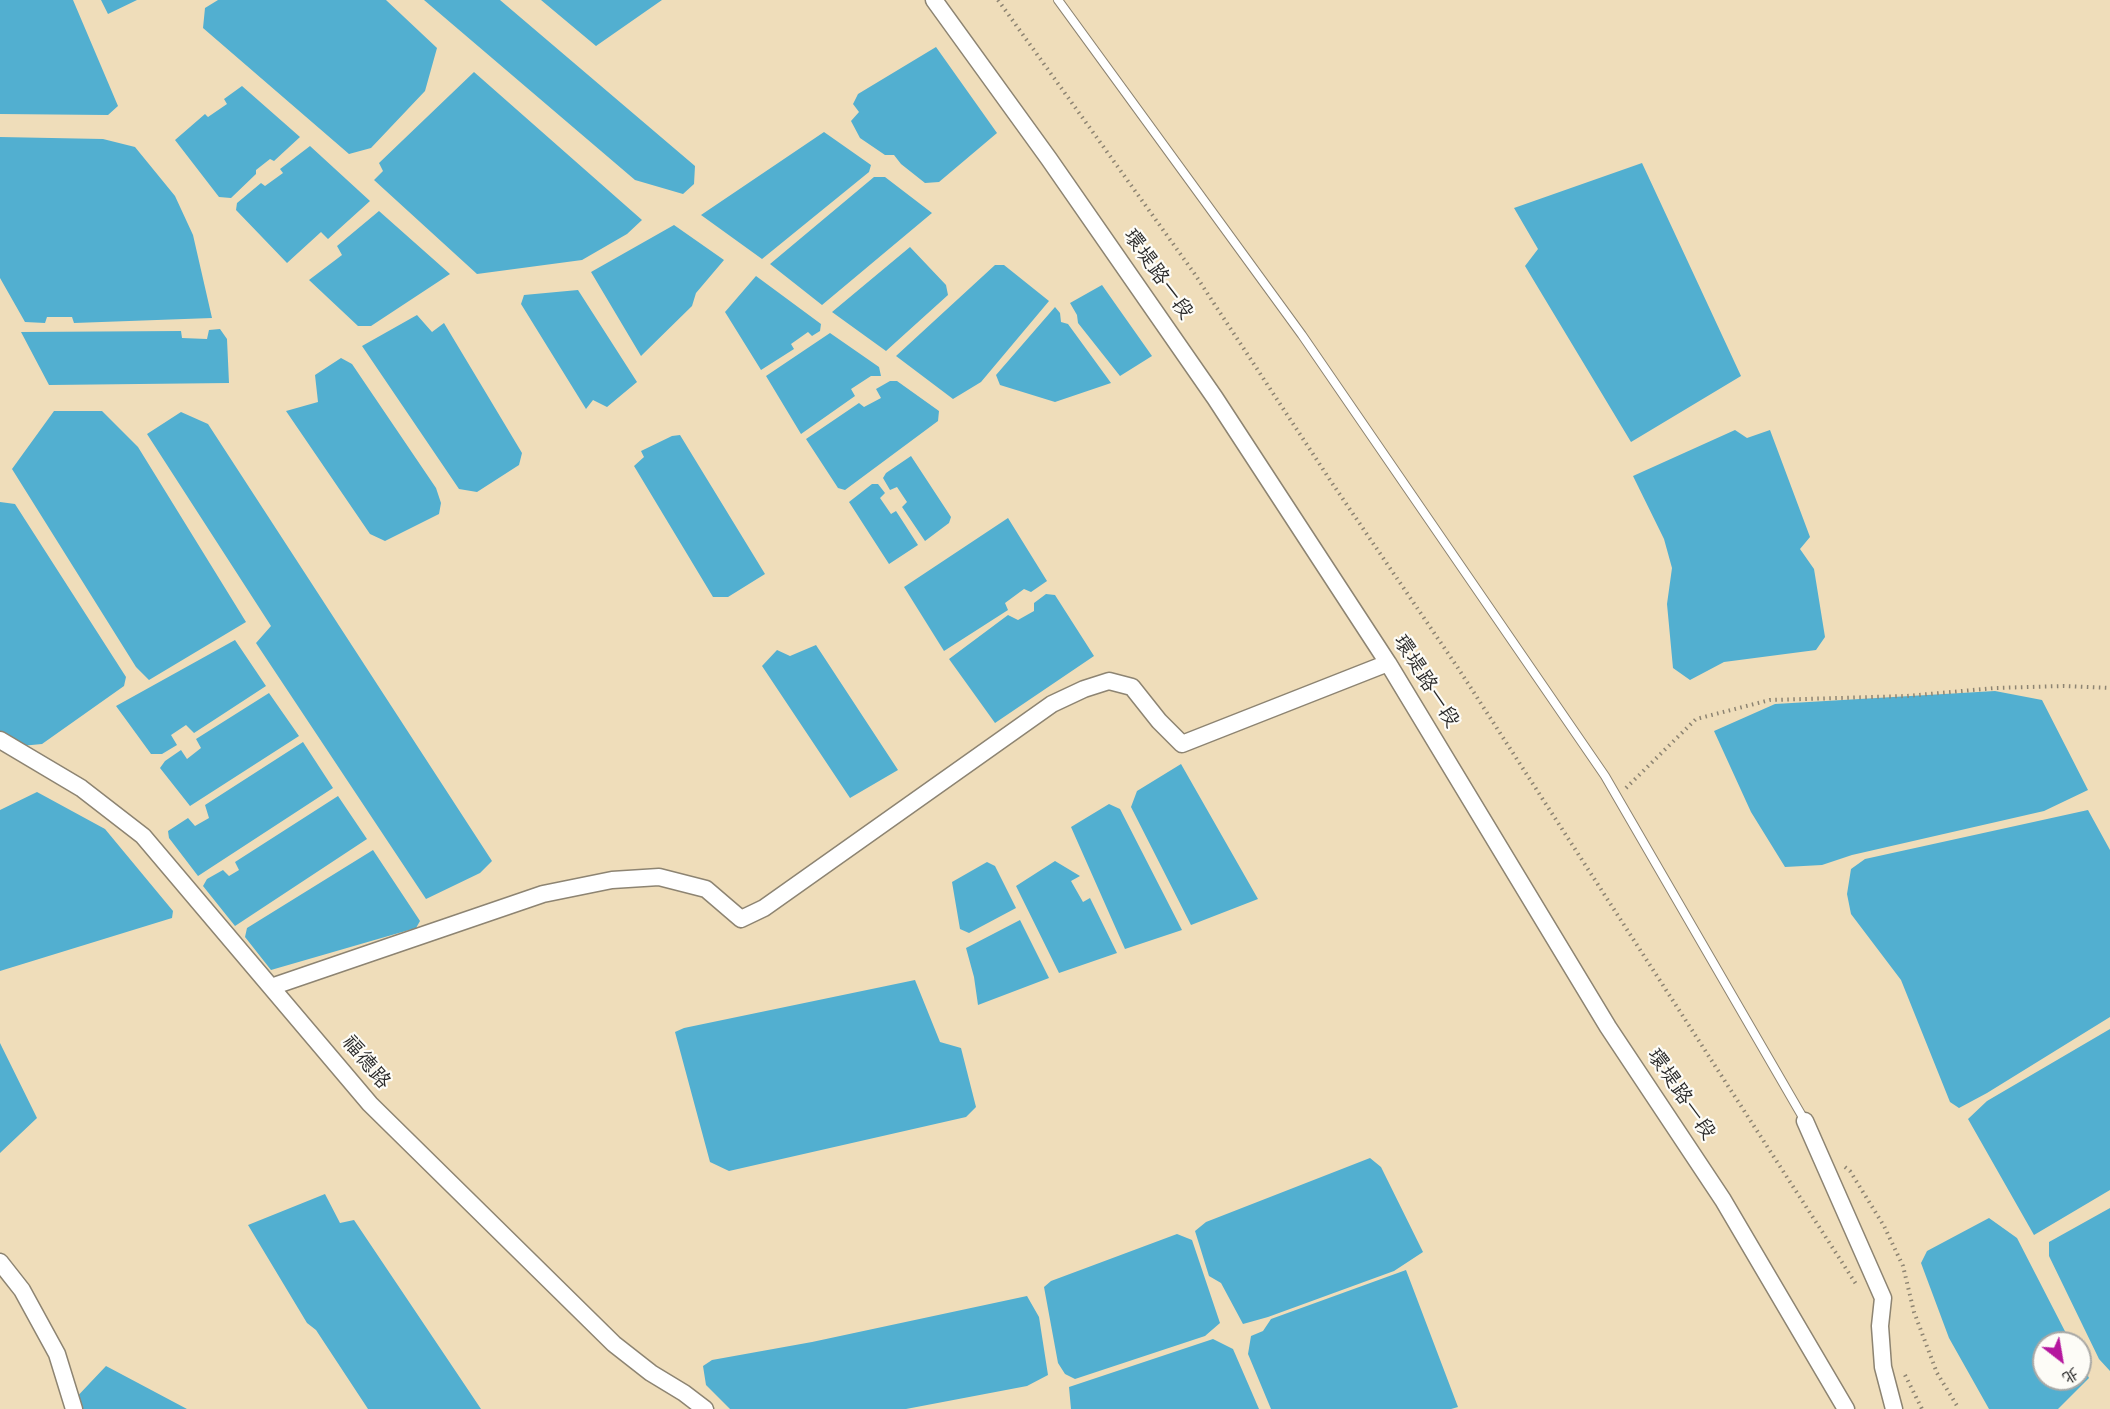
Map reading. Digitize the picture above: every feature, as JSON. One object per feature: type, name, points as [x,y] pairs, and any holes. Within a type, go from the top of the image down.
[{"type":"street","name":"環堤路一段","points":[[934,0],[1049,159],[1215,398],[1388,663],[1608,1027],[1723,1200],[1846,1409]]},
{"type":"street","points":[[272,987],[543,894],[612,880],[659,877],[706,889],[741,919],[764,908],[1052,704],[1084,689],[1109,681],[1132,687],[1159,721],[1182,744],[1388,663]]},
{"type":"street","name":"福德路","points":[[0,740],[81,788],[143,836],[370,1104],[472,1207],[614,1344],[651,1373],[705,1409]]},
{"type":"street","points":[[1805,1121],[1883,1298],[1880,1326],[1883,1367],[1894,1409]]},
{"type":"street","points":[[0,1262],[22,1290],[57,1354],[74,1409]]},
{"type":"lane","points":[[1058,0],[1308,345],[1543,684],[1617,797],[1805,1121]]},
{"type":"path","points":[[998,0],[1194,273],[1332,483],[1458,668],[1857,1285]]},
{"type":"path","points":[[1617,797],[1696,719],[1770,700],[1907,696],[1995,688],[2063,686],[2110,688]]},
{"type":"path","points":[[1842,1164],[1850,1171],[1884,1226],[1903,1266],[1914,1312],[1937,1373],[1959,1409]]},
{"type":"path","points":[[1901,1368],[1922,1409]]},
{"type":"water","points":[[0,0],[73,0],[118,106],[108,115],[0,114]]},
{"type":"water","points":[[101,0],[137,0],[108,14]]},
{"type":"water","points":[[218,0],[386,0],[437,48],[425,91],[371,148],[349,154],[203,28],[205,8]]},
{"type":"water","points":[[424,0],[500,0],[695,166],[694,184],[683,194],[635,180]]},
{"type":"water","points":[[541,0],[662,0],[596,46]]},
{"type":"water","points":[[936,47],[997,133],[939,182],[925,183],[901,164],[894,155],[885,155],[860,138],[851,121],[859,112],[853,104],[858,94]]},
{"type":"water","points":[[474,72],[642,220],[627,234],[582,260],[477,274],[374,180],[383,171],[379,163]]},
{"type":"water","points":[[242,86],[300,137],[274,161],[270,159],[256,170],[256,174],[231,198],[219,197],[175,140],[205,114],[208,117],[227,104],[224,99]]},
{"type":"water","points":[[824,132],[871,165],[869,172],[762,259],[701,215]]},
{"type":"water","points":[[0,137],[103,139],[135,147],[175,196],[193,235],[212,318],[74,323],[72,317],[47,317],[45,323],[25,322],[0,278]]},
{"type":"water","points":[[310,146],[370,201],[328,239],[321,232],[287,263],[236,210],[237,203],[261,183],[265,186],[283,173],[280,169]]},
{"type":"water","points":[[1642,163],[1741,376],[1631,442],[1525,266],[1538,249],[1514,208]]},
{"type":"water","points":[[874,177],[885,177],[932,213],[822,305],[770,264]]},
{"type":"water","points":[[379,211],[450,274],[371,326],[358,326],[309,280],[342,255],[337,246]]},
{"type":"water","points":[[674,225],[724,260],[696,293],[692,306],[641,356],[591,272]]},
{"type":"water","points":[[910,247],[946,285],[948,295],[886,351],[832,312]]},
{"type":"water","points":[[995,265],[1004,265],[1049,301],[981,382],[953,399],[896,356]]},
{"type":"water","points":[[756,276],[821,324],[820,331],[812,336],[808,332],[791,344],[794,349],[761,370],[725,312]]},
{"type":"water","points":[[1102,285],[1152,356],[1120,376],[1078,323],[1077,315],[1070,303]]},
{"type":"water","points":[[578,290],[637,382],[607,407],[593,400],[586,409],[521,304],[524,295]]},
{"type":"water","points":[[1055,307],[1060,313],[1061,322],[1068,324],[1111,383],[1055,402],[1000,385],[996,375]]},
{"type":"water","points":[[417,315],[432,332],[444,323],[522,453],[519,465],[477,492],[459,489],[362,346]]},
{"type":"water","points":[[220,329],[227,339],[229,383],[49,385],[21,332],[181,331],[182,338],[207,339],[209,330]]},
{"type":"water","points":[[830,333],[879,367],[881,376],[871,376],[851,389],[855,396],[801,434],[766,376]]},
{"type":"water","points":[[341,358],[352,364],[436,488],[441,503],[439,514],[385,541],[370,534],[286,411],[318,402],[315,375]]},
{"type":"water","points":[[890,381],[897,381],[939,411],[938,421],[845,490],[838,488],[806,439],[859,403],[864,407],[881,398],[876,389]]},
{"type":"water","points":[[54,411],[102,411],[138,447],[246,622],[149,680],[136,667],[12,469]]},
{"type":"water","points":[[181,412],[208,424],[492,861],[480,873],[426,899],[256,643],[271,626],[147,434]]},
{"type":"water","points":[[1735,430],[1747,438],[1770,430],[1810,537],[1800,549],[1814,569],[1825,637],[1816,650],[1724,662],[1690,680],[1673,668],[1667,604],[1672,568],[1664,539],[1633,476]]},
{"type":"water","points":[[680,435],[765,574],[728,597],[713,597],[634,466],[644,457],[641,451],[672,436]]},
{"type":"water","points":[[911,456],[951,517],[949,523],[925,541],[902,507],[907,502],[897,487],[890,490],[883,478],[886,473]]},
{"type":"water","points":[[872,484],[878,484],[885,493],[880,498],[891,514],[896,511],[918,545],[889,564],[849,502]]},
{"type":"water","points":[[0,502],[15,504],[126,677],[124,686],[42,744],[21,746],[0,731]]},
{"type":"water","points":[[1008,518],[1047,581],[1031,592],[1024,589],[1005,603],[1008,610],[944,651],[904,587]]},
{"type":"water","points":[[1046,594],[1055,595],[1094,656],[995,723],[949,659],[1008,615],[1018,620],[1034,611],[1034,603]]},
{"type":"water","points":[[235,640],[266,686],[194,733],[186,725],[171,735],[177,745],[162,754],[151,754],[116,706]]},
{"type":"water","points":[[816,645],[898,770],[850,798],[762,666],[777,650],[790,656]]},
{"type":"water","points":[[1995,691],[2042,700],[2088,790],[2044,811],[1852,855],[1822,865],[1785,867],[1751,812],[1714,731],[1775,704]]},
{"type":"water","points":[[269,693],[299,736],[190,806],[160,768],[165,761],[181,750],[187,759],[201,748],[196,739]]},
{"type":"water","points":[[303,742],[333,788],[198,876],[169,838],[168,831],[188,818],[195,826],[209,818],[205,805]]},
{"type":"water","points":[[1181,764],[1258,899],[1191,925],[1131,807],[1137,791]]},
{"type":"water","points":[[37,792],[105,829],[173,911],[172,918],[0,971],[0,810]]},
{"type":"water","points":[[338,796],[367,839],[235,926],[203,886],[207,879],[223,870],[229,876],[239,870],[235,862]]},
{"type":"water","points":[[1109,804],[1120,809],[1182,930],[1125,949],[1071,827]]},
{"type":"water","points":[[2088,810],[2110,850],[2110,1017],[1959,1108],[1950,1102],[1901,980],[1851,914],[1847,894],[1851,869],[1865,859]]},
{"type":"water","points":[[373,850],[420,921],[416,928],[271,970],[245,937],[247,928]]},
{"type":"water","points":[[1055,861],[1080,876],[1071,881],[1083,902],[1090,898],[1117,953],[1059,973],[1016,886]]},
{"type":"water","points":[[987,862],[995,866],[1016,908],[969,933],[960,929],[952,882]]},
{"type":"water","points":[[1020,920],[1049,978],[978,1005],[974,977],[966,948]]},
{"type":"water","points":[[915,980],[940,1042],[961,1048],[976,1107],[966,1117],[729,1171],[710,1162],[675,1032],[684,1028]]},
{"type":"water","points":[[2110,1029],[2110,1190],[2034,1235],[1968,1119],[1987,1101]]},
{"type":"water","points":[[0,1043],[37,1118],[0,1153]]},
{"type":"water","points":[[1370,1158],[1381,1167],[1423,1252],[1394,1271],[1243,1324],[1221,1283],[1209,1276],[1195,1231],[1206,1222]]},
{"type":"water","points":[[325,1194],[340,1223],[354,1220],[481,1409],[368,1409],[316,1330],[307,1323],[248,1225]]},
{"type":"water","points":[[2110,1208],[2110,1371],[2099,1359],[2092,1345],[2092,1331],[2085,1331],[2049,1256],[2049,1242]]},
{"type":"water","points":[[1989,1218],[2017,1238],[2065,1331],[2032,1331],[2032,1391],[2076,1391],[2058,1409],[1989,1409],[1949,1338],[1921,1263],[1927,1251]]},
{"type":"water","points":[[1177,1234],[1192,1240],[1220,1323],[1205,1336],[1075,1379],[1065,1374],[1058,1363],[1044,1287],[1051,1281]]},
{"type":"water","points":[[1406,1270],[1458,1407],[1451,1409],[1271,1409],[1248,1354],[1251,1336],[1263,1331],[1271,1319]]},
{"type":"water","points":[[1027,1296],[1039,1317],[1048,1375],[1027,1386],[906,1409],[730,1409],[706,1385],[703,1366],[712,1360],[812,1342]]},
{"type":"water","points":[[1213,1339],[1233,1349],[1259,1409],[1071,1409],[1069,1387]]},
{"type":"water","points":[[106,1366],[187,1409],[79,1409],[72,1402]]}]
